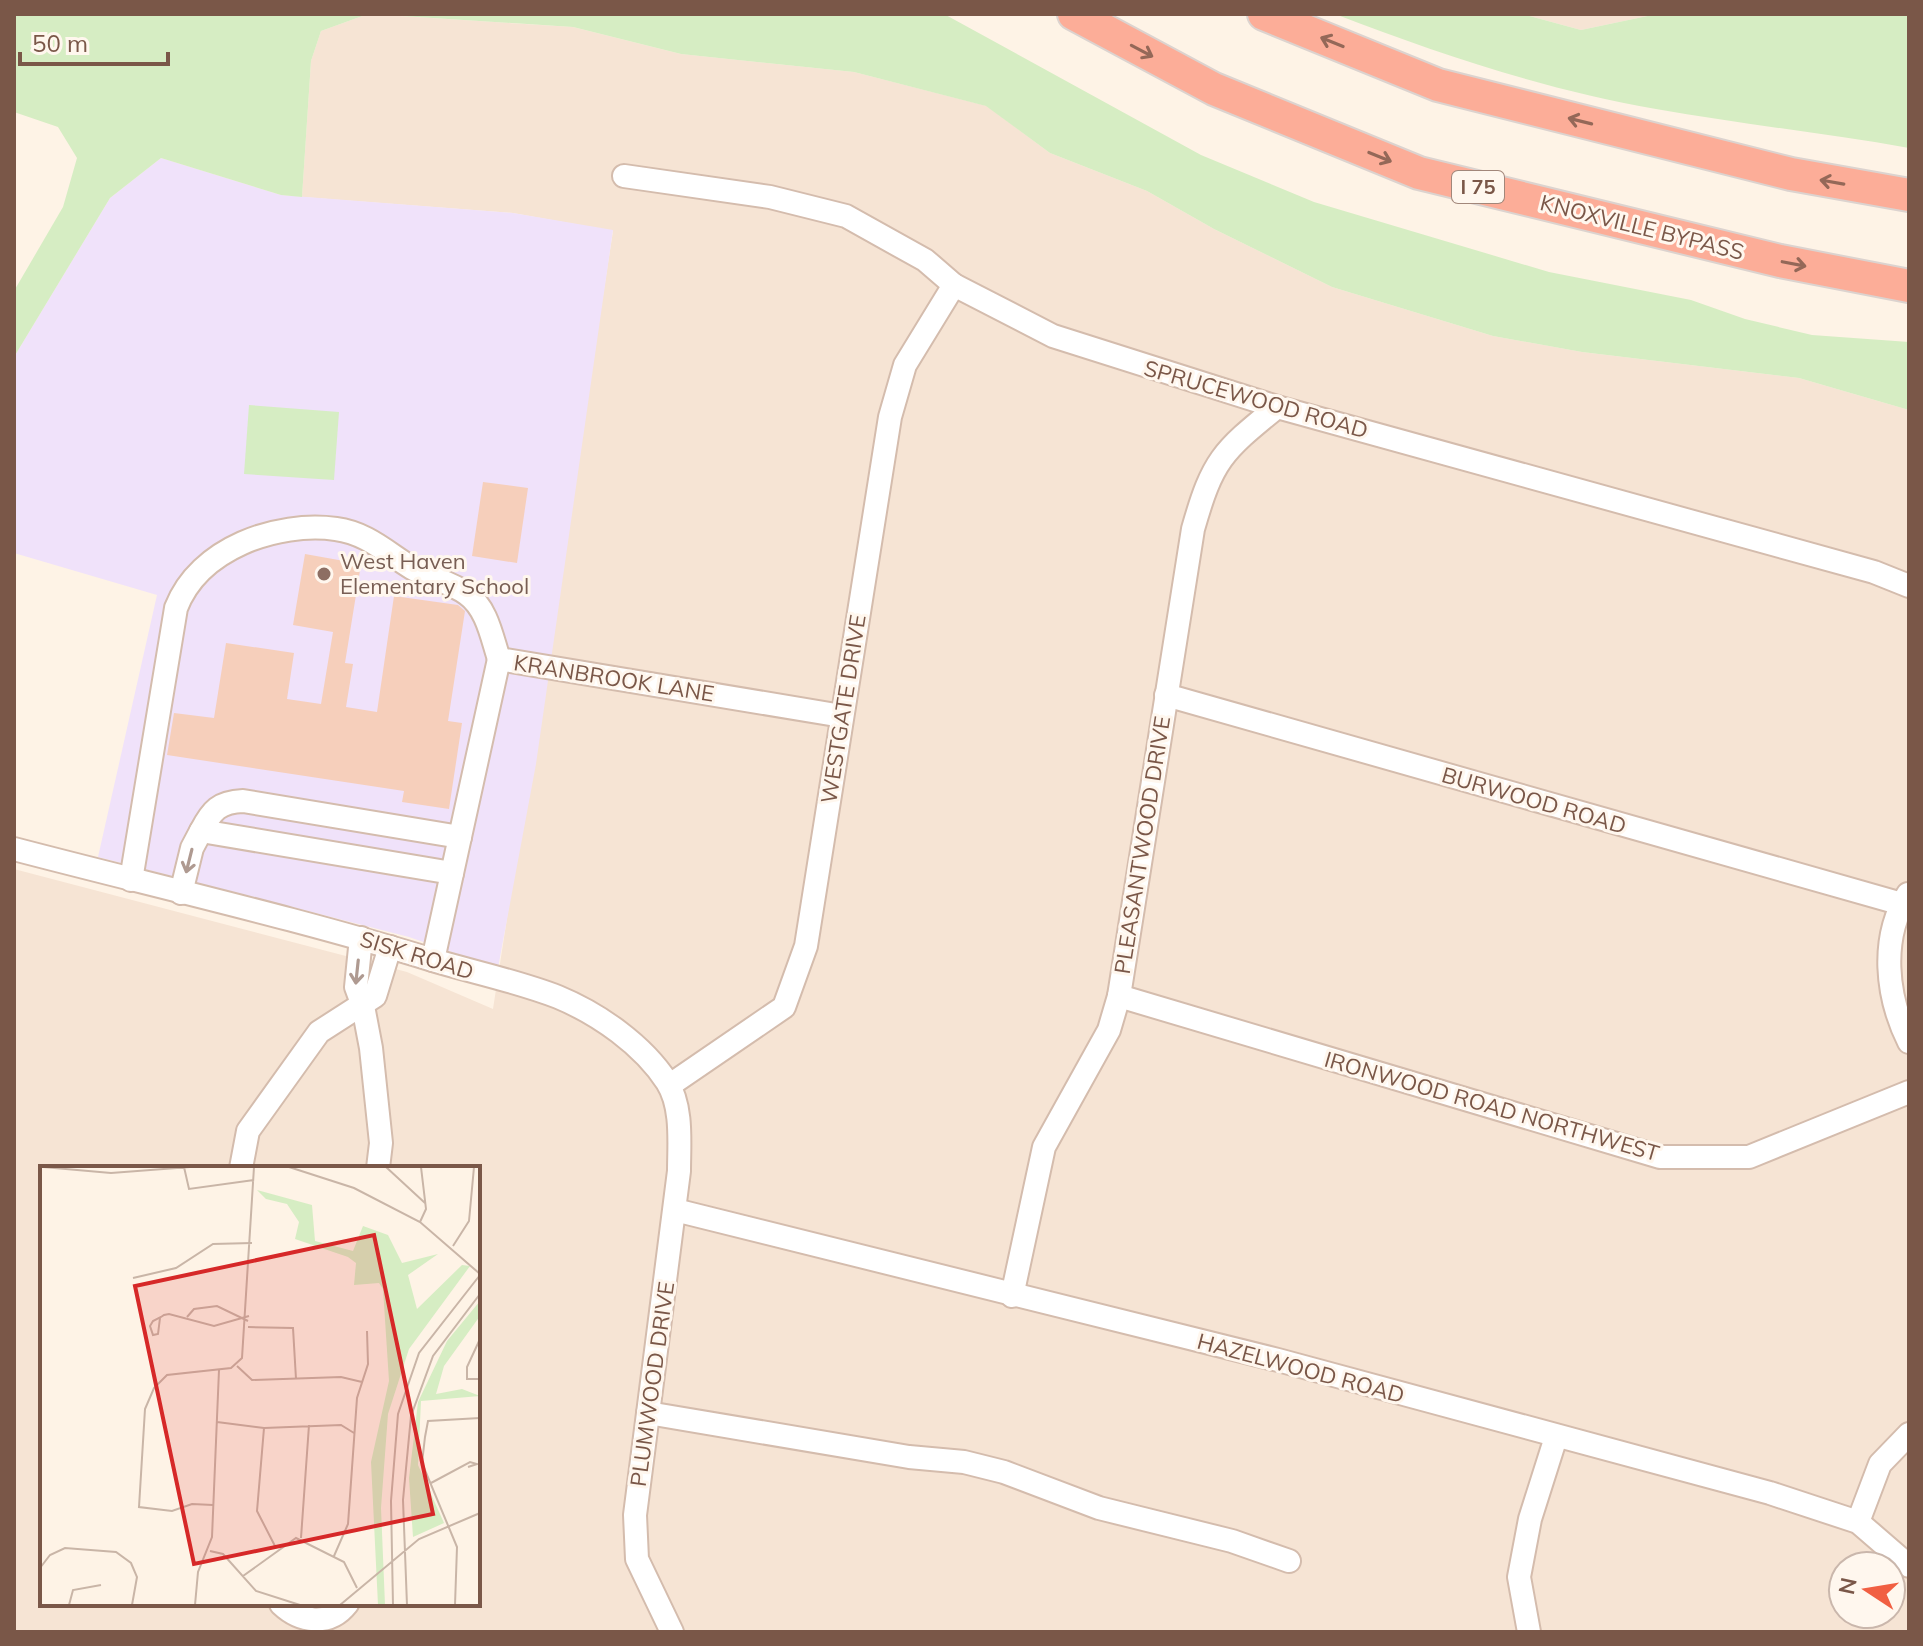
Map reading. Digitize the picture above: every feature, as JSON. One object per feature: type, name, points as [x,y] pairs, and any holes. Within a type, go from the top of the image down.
[{"type":"highway","name":"KNOXVILLE BYPASS","points":[[1074,14],[1214,89],[1419,173],[1780,261],[1909,286]]},
{"type":"highway","points":[[1264,14],[1438,85],[1791,174],[1909,195]]},
{"type":"street","name":"SPRUCEWOOD ROAD","points":[[624,176],[770,197],[846,216],[925,260],[954,285],[1053,336],[1277,407],[1874,572],[1909,586]]},
{"type":"street","name":"WESTGATE DRIVE","points":[[670,1085],[784,1007],[806,946],[890,417],[905,365],[954,285]]},
{"type":"street","name":"PLEASANTWOOD DRIVE","points":[[1012,1296],[1044,1147],[1109,1030],[1119,996],[1193,529],[1207,478],[1229,447],[1277,407]]},
{"type":"street","points":[[131,880],[176,608],[191,583],[216,556],[276,533],[308,529],[337,529],[372,540],[413,569],[468,594],[482,610],[499,659]]},
{"type":"street","name":"KRANBROOK LANE","points":[[433,960],[499,659],[842,716]]},
{"type":"street","name":"BURWOOD ROAD","points":[[1166,695],[1905,898]]},
{"type":"street","points":[[181,893],[192,848],[211,811],[218,806],[243,801],[460,837]]},
{"type":"street","points":[[201,831],[452,873]]},
{"type":"street","name":"SISK ROAD","points":[[14,849],[361,938],[559,997],[596,1017],[629,1040],[670,1085],[680,1127],[675,1210]]},
{"type":"street","points":[[1905,898],[1890,938],[1890,977],[1894,1005],[1909,1042]]},
{"type":"street","points":[[361,938],[356,987],[363,1006],[380,1130],[378,1166]]},
{"type":"street","points":[[241,1166],[248,1131],[319,1032],[375,996],[390,947]]},
{"type":"street","name":"IRONWOOD ROAD NORTHWEST","points":[[1119,996],[1660,1157],[1749,1157],[1909,1092]]},
{"type":"street","name":"HAZELWOOD ROAD","points":[[675,1210],[1278,1360],[1770,1493],[1858,1522],[1909,1566]]},
{"type":"street","name":"PLUMWOOD DRIVE","points":[[672,1632],[637,1559],[635,1515],[675,1210]]},
{"type":"street","points":[[648,1413],[909,1457],[964,1462],[1004,1472],[1099,1508],[1232,1541],[1289,1561]]},
{"type":"street","points":[[1858,1522],[1880,1464],[1909,1434]]},
{"type":"street","points":[[1529,1632],[1519,1577],[1530,1519],[1556,1437]]},
{"type":"street","points":[[284,1606],[302,1619],[321,1620],[340,1613],[345,1606]]},
{"type":"shaded area","points":[[368,14],[573,27],[681,54],[854,72],[987,106],[1050,153],[1147,191],[1214,229],[1332,287],[1493,336],[1582,352],[1799,378],[1909,410],[1909,1632],[14,1632],[14,869],[407,972],[493,1009],[613,231],[513,213],[302,197],[311,61],[321,31]]},
{"type":"shaded area","points":[[1522,14],[1657,14],[1581,30]]},
{"type":"shaded area","name":"West Haven Elementary School","points":[[161,158],[281,195],[513,213],[613,230],[536,764],[498,968],[409,937],[98,857],[157,595],[14,553],[14,357],[110,198]]},
{"type":"green space","points":[[14,14],[368,14],[321,31],[311,61],[302,197],[281,195],[161,158],[110,198],[14,357],[14,291],[63,207],[77,158],[58,127],[14,112]]},
{"type":"green space","points":[[371,14],[944,14],[1201,155],[1314,202],[1549,272],[1691,300],[1745,319],[1812,335],[1909,342],[1909,410],[1799,378],[1582,352],[1493,336],[1332,287],[1214,229],[1147,191],[1050,153],[986,106],[854,72],[681,54],[573,27]]},
{"type":"green space","points":[[1335,14],[1522,14],[1581,30],[1657,14],[1909,14],[1909,148],[1688,114],[1574,92],[1453,57]]},
{"type":"green space","points":[[249,405],[339,412],[334,480],[244,474]]},
{"type":"building","points":[[483,482],[528,488],[517,563],[472,556]]},
{"type":"building","name":"West Haven Elementary School","points":[[305,554],[361,564],[345,663],[353,664],[346,707],[377,712],[394,596],[458,605],[465,611],[448,721],[462,723],[449,809],[402,802],[404,791],[167,755],[174,713],[214,718],[226,643],[294,653],[287,699],[321,704],[333,632],[293,625]]},
{"type":"place","name":"West Haven Elementary School","points":[[324,574]]}]
